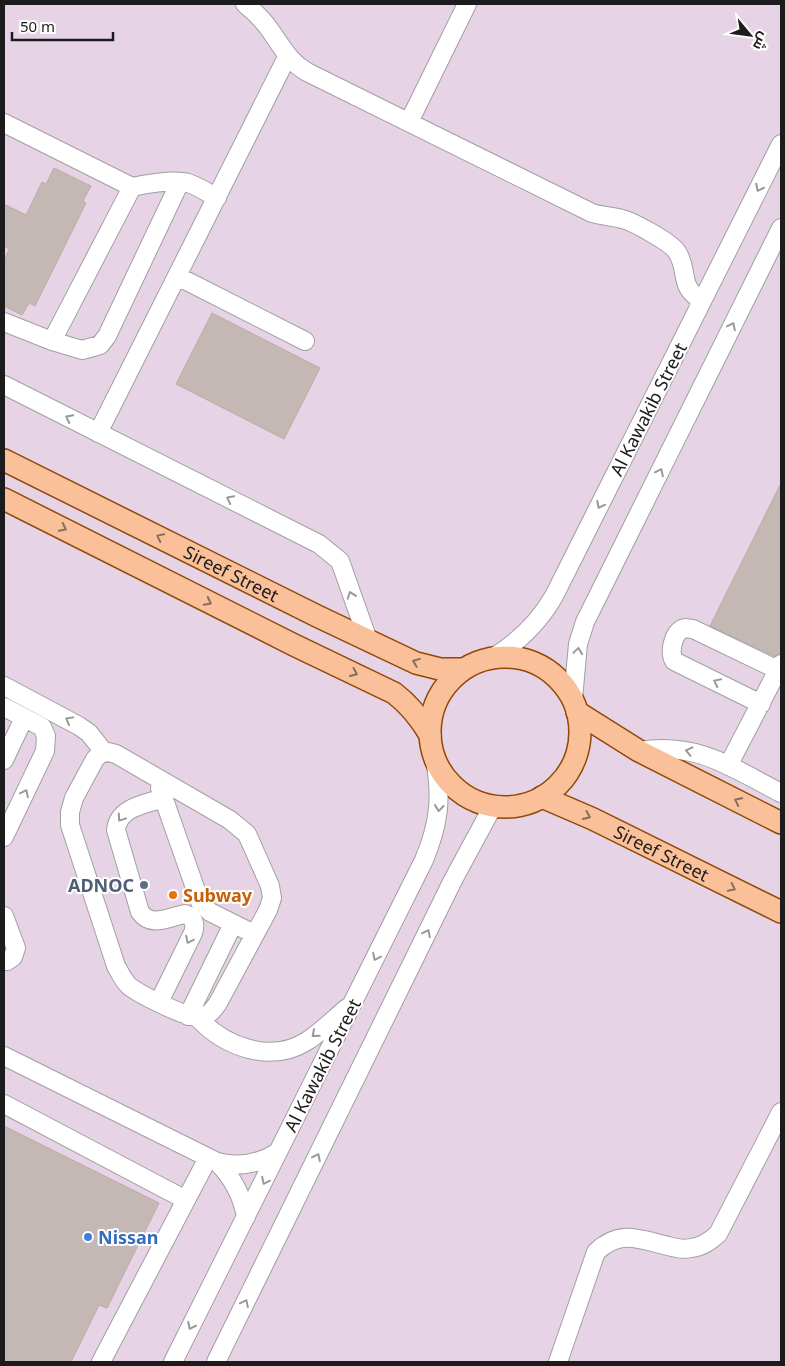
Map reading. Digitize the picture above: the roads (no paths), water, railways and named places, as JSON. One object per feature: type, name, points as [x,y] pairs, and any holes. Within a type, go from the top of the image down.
[{"type":"main road","name":"Sireef Street","points":[[4,460],[416,663],[428,667],[452,670],[463,669]]},
{"type":"main road","name":"Sireef Street","points":[[4,498],[294,645],[394,693],[409,705],[421,719],[430,735]]},
{"type":"main road","points":[[494,657],[510,657],[526,659],[540,665],[553,674],[564,686],[575,705],[580,731],[577,751],[570,769],[558,785],[542,797],[526,804],[510,807],[493,806],[475,801],[458,791],[444,777],[435,760],[430,735],[431,719],[435,705],[442,691],[452,679],[463,669],[478,662],[494,657]]},
{"type":"main road","points":[[575,705],[640,751],[781,823]]},
{"type":"main road","name":"Sireef Street","points":[[542,797],[593,819],[781,912]]},
{"type":"street","points":[[409,122],[467,4]]},
{"type":"street","points":[[251,6],[272,33],[287,57],[306,72],[592,213],[622,219],[666,241],[681,259],[685,282],[689,290],[702,301]]},
{"type":"street","points":[[98,433],[287,57]]},
{"type":"street","points":[[4,123],[132,187],[180,182],[189,184],[217,198]]},
{"type":"street","name":"Al Kawakib Street","points":[[494,657],[509,648],[535,625],[554,596],[781,144]]},
{"type":"street","points":[[4,322],[52,341],[82,350],[100,345],[107,336],[180,182]]},
{"type":"street","points":[[52,341],[132,187]]},
{"type":"street","points":[[575,705],[578,644],[585,622],[781,228]]},
{"type":"street","points":[[177,276],[305,341]]},
{"type":"street","points":[[4,385],[319,544],[340,561],[368,640]]},
{"type":"street","points":[[4,506],[33,513]]},
{"type":"street","points":[[728,766],[780,667],[694,629],[685,628],[679,632],[671,649],[674,661],[760,704]]},
{"type":"street","points":[[4,686],[79,726],[89,733],[104,752],[116,754],[230,820],[247,834],[272,891],[270,904],[218,1003],[208,1015],[193,1017]]},
{"type":"street","points":[[4,707],[42,727],[46,736],[45,751],[4,837]]},
{"type":"street","points":[[4,760],[24,718]]},
{"type":"street","points":[[640,751],[653,748],[681,749],[707,756],[781,792]]},
{"type":"street","points":[[104,752],[95,759],[74,798],[70,812],[70,825],[121,976],[134,989],[193,1017],[218,1034],[246,1049],[262,1052],[278,1052],[294,1048],[308,1041],[353,1003]]},
{"type":"street","name":"Al Kawakib Street","points":[[173,1362],[432,841],[438,821],[440,801],[439,780],[435,760]]},
{"type":"street","points":[[157,778],[196,896],[210,912],[254,934]]},
{"type":"street","points":[[159,1002],[193,933],[194,923],[193,919],[184,914],[157,921],[143,916],[140,912],[116,830],[118,821],[126,812],[164,798]]},
{"type":"street","name":"Al Kawakib Street","points":[[216,1362],[453,880],[493,806]]},
{"type":"street","points":[[4,916],[16,948],[13,957],[7,962],[4,960]]},
{"type":"street","points":[[193,1017],[233,924]]},
{"type":"street","points":[[4,1056],[213,1160],[233,1165],[249,1165],[264,1160],[278,1152]]},
{"type":"street","points":[[4,1104],[186,1200]]},
{"type":"street","points":[[558,1362],[596,1252],[606,1243],[618,1238],[631,1238],[690,1249],[705,1244],[718,1234],[781,1112]]},
{"type":"street","points":[[101,1362],[186,1200],[213,1160]]},
{"type":"street","points":[[213,1160],[237,1187],[245,1206],[246,1217]]},
{"type":"place","name":"ADNOC","points":[[144,885]]},
{"type":"place","name":"Subway","points":[[173,895]]},
{"type":"place","name":"Nissan","points":[[88,1237]]}]
